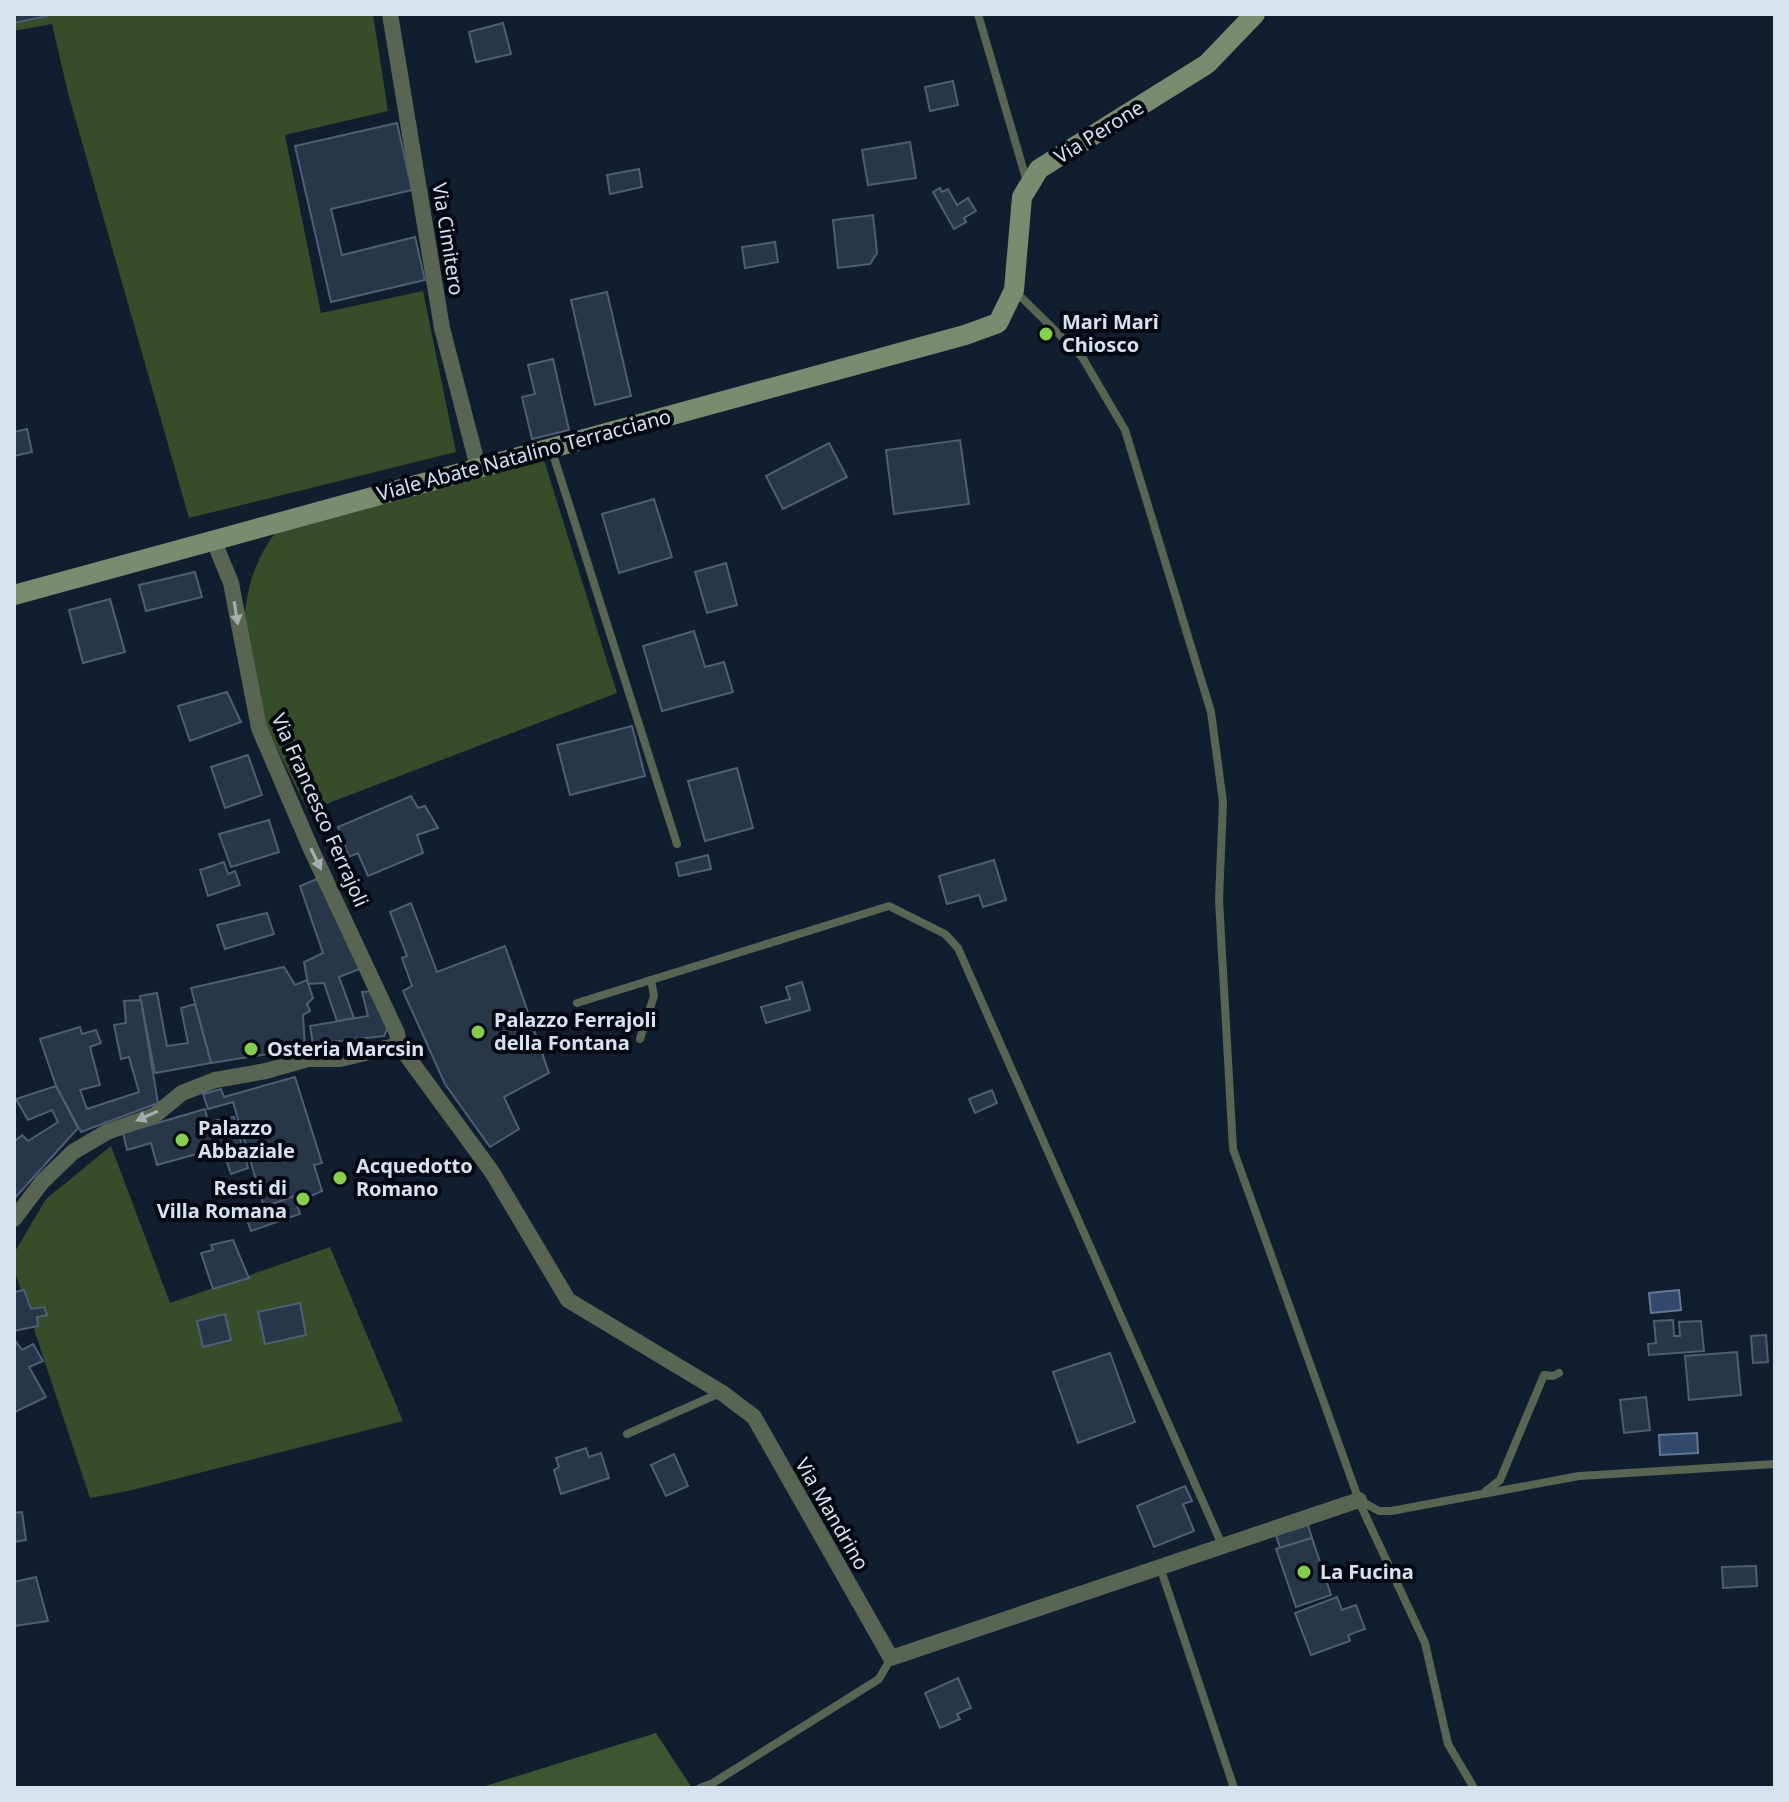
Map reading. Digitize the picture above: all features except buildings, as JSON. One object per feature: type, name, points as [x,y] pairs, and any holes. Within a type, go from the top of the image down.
[{"type":"street","name":"Via Cimitero","points":[[390,14],[442,328],[478,467]]},
{"type":"street","name":"Via Perone","points":[[1029,186],[1039,169],[1207,64],[1255,14]]},
{"type":"street","points":[[1014,290],[1022,197],[1029,186]]},
{"type":"street","name":"Viale Abate Natalino Terracciano","points":[[14,595],[965,335],[998,323],[1014,290]]},
{"type":"street","name":"Via Francesco Ferrajoli","points":[[213,539],[231,583],[259,728],[311,849],[392,1021],[399,1045]]},
{"type":"street","points":[[14,1219],[42,1182],[73,1152],[107,1132],[155,1115],[182,1093],[215,1080],[266,1071],[308,1059],[340,1059],[399,1045]]},
{"type":"street","name":"Via Mandrino","points":[[399,1045],[492,1172],[568,1300],[721,1392],[754,1417],[891,1658]]},
{"type":"street","points":[[891,1658],[1359,1500]]},
{"type":"lane","points":[[978,14],[1029,186]]},
{"type":"lane","points":[[1014,290],[1082,357],[1125,430],[1211,712],[1223,802],[1219,900],[1233,1149],[1359,1500],[1425,1643],[1448,1744],[1474,1788]]},
{"type":"lane","points":[[550,447],[677,844]]},
{"type":"lane","points":[[577,1003],[889,906],[945,934],[958,948],[1223,1546]]},
{"type":"lane","points":[[640,1039],[654,996],[651,980]]},
{"type":"lane","points":[[1486,1492],[1500,1480],[1544,1375],[1559,1373]]},
{"type":"lane","points":[[627,1434],[721,1392]]},
{"type":"lane","points":[[1359,1500],[1379,1511],[1391,1511],[1486,1492],[1605,1474],[1775,1464]]},
{"type":"lane","points":[[1160,1567],[1234,1788]]},
{"type":"lane","points":[[700,1788],[713,1783],[879,1679],[891,1658]]},
{"type":"green space","points":[[14,14],[373,14],[388,111],[285,135],[321,313],[423,291],[456,452],[189,518],[68,93],[52,24],[14,31]]},
{"type":"green space","points":[[544,460],[617,693],[308,811],[266,727],[245,614],[255,570],[270,540],[277,531]]},
{"type":"green space","points":[[111,1146],[170,1303],[330,1247],[403,1421],[90,1498],[14,1269],[14,1253],[46,1199]]},
{"type":"green space","points":[[656,1733],[692,1788],[479,1788]]},
{"type":"water","points":[[1679,1290],[1681,1310],[1651,1313],[1649,1293]]},
{"type":"water","points":[[1697,1433],[1698,1453],[1660,1455],[1659,1435]]},
{"type":"place","name":"Marì Marì Chiosco","points":[[1046,334]]},
{"type":"place","name":"Palazzo Ferrajoli della Fontana","points":[[478,1032]]},
{"type":"place","name":"Osteria Marcsin","points":[[251,1049]]},
{"type":"place","name":"Palazzo Abbaziale","points":[[182,1140]]},
{"type":"place","name":"Acquedotto Romano","points":[[340,1178]]},
{"type":"place","name":"Resti di Villa Romana","points":[[303,1199]]},
{"type":"place","name":"La Fucina","points":[[1304,1572]]}]
